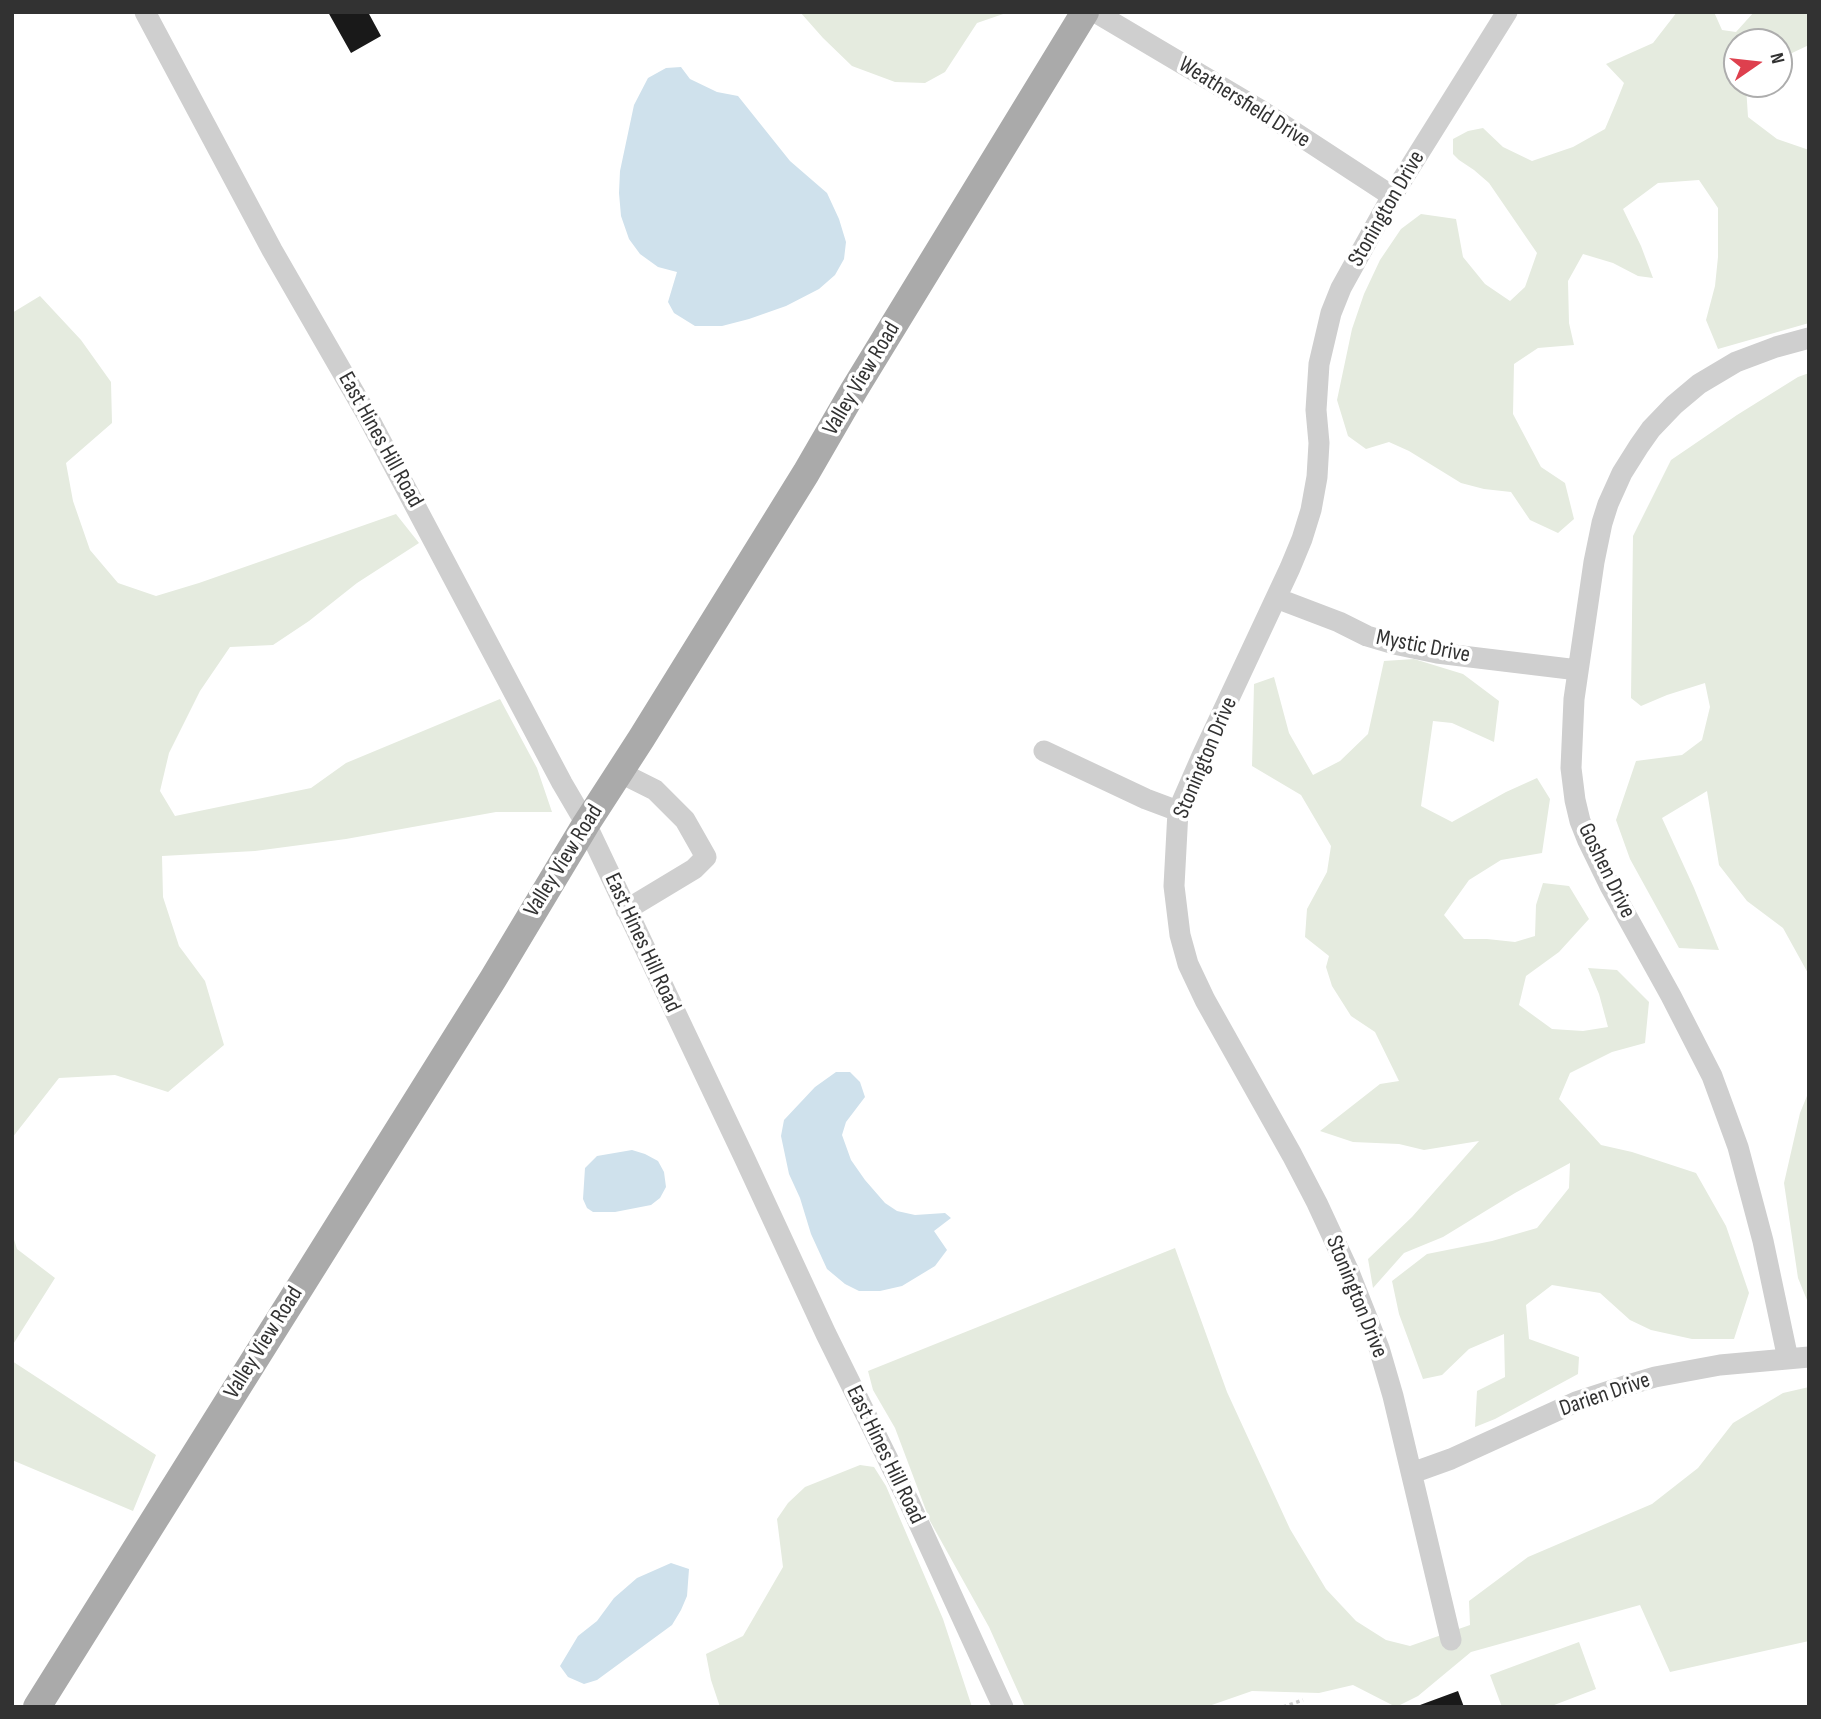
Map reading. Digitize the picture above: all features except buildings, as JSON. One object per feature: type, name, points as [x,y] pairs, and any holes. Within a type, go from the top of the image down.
[{"type":"main road","name":"Valley View Road","points":[[37,1707],[799,485],[1085,12]]},
{"type":"street","name":"East Hines Hill Road","points":[[145,12],[272,250],[368,415],[586,824],[826,1335],[916,1516],[1003,1707]]},
{"type":"street","name":"Weathersfield Drive","points":[[1095,12],[1262,111],[1392,196]]},
{"type":"street","name":"Stonington Drive","points":[[1451,1640],[1393,1396],[1378,1348],[1349,1272],[1317,1203],[1205,1000],[1188,964],[1180,935],[1174,886],[1178,811],[1276,598],[1302,539],[1311,510],[1319,443],[1316,410],[1318,364],[1328,323],[1341,288],[1392,196],[1507,12]]},
{"type":"street","name":"Goshen Drive","points":[[1799,1358],[1738,1147],[1712,1076],[1610,886],[1580,821],[1571,768],[1574,699],[1594,562],[1602,523],[1622,473],[1639,446],[1674,405],[1699,384],[1736,362],[1809,338]]},
{"type":"street","name":"Mystic Drive","points":[[1276,598],[1339,622],[1367,636],[1394,644],[1437,653],[1578,670]]},
{"type":"street","points":[[1044,751],[1146,799],[1178,811]]},
{"type":"street","points":[[620,772],[655,790],[685,820],[706,857],[694,869],[626,909]]},
{"type":"street","name":"Darien Drive","points":[[1412,1473],[1451,1459],[1576,1402],[1628,1385],[1720,1365],[1799,1358]]},
{"type":"path","points":[[1283,1707],[1303,1700]]},
{"type":"shaded area","points":[[800,12],[1009,12],[977,23],[945,72],[925,83],[895,82],[852,66]]},
{"type":"shaded area","points":[[1677,12],[1714,12],[1723,30],[1723,98],[1747,98],[1748,117],[1777,139],[1809,150],[1809,323],[1718,349],[1706,320],[1715,286],[1718,208],[1699,180],[1658,183],[1623,209],[1653,278],[1638,276],[1613,263],[1583,254],[1568,281],[1569,323],[1574,345],[1538,348],[1514,364],[1513,414],[1541,467],[1565,483],[1574,519],[1558,533],[1530,520],[1511,492],[1461,483],[1389,442],[1366,449],[1348,436],[1337,400],[1352,329],[1364,294],[1380,260],[1401,229],[1421,214],[1456,219],[1463,257],[1485,284],[1510,301],[1525,287],[1537,253],[1489,183],[1453,154],[1453,139],[1468,131],[1483,128],[1503,147],[1532,161],[1573,147],[1605,129],[1624,83],[1606,64],[1653,43]]},
{"type":"shaded area","points":[[1754,12],[1809,12],[1809,45],[1793,53],[1793,28],[1740,28]]},
{"type":"shaded area","points":[[40,296],[81,340],[111,382],[112,423],[66,463],[73,501],[90,550],[118,583],[156,596],[396,514],[419,543],[357,583],[273,645],[230,647],[200,691],[169,753],[160,791],[175,816],[311,788],[346,763],[500,699],[537,768],[552,812],[496,812],[346,839],[255,851],[162,856],[163,897],[179,946],[205,981],[224,1045],[168,1092],[115,1075],[59,1078],[12,1138],[12,313]]},
{"type":"shaded area","points":[[1809,373],[1809,975],[1783,928],[1747,901],[1719,865],[1707,791],[1662,818],[1719,950],[1679,948],[1630,859],[1616,820],[1636,761],[1682,755],[1702,740],[1710,707],[1705,683],[1641,706],[1631,698],[1633,536],[1671,460],[1737,415]]},
{"type":"shaded area","points":[[1414,659],[1463,674],[1499,701],[1494,742],[1452,723],[1433,721],[1421,806],[1452,822],[1537,778],[1550,799],[1542,853],[1501,860],[1469,880],[1444,915],[1464,939],[1515,942],[1535,936],[1536,905],[1543,883],[1569,886],[1589,919],[1559,952],[1526,976],[1519,1005],[1552,1029],[1583,1031],[1608,1027],[1588,968],[1617,970],[1649,1002],[1645,1043],[1612,1052],[1570,1073],[1559,1099],[1601,1145],[1696,1173],[1726,1226],[1749,1293],[1734,1339],[1692,1339],[1651,1330],[1630,1320],[1600,1293],[1552,1285],[1526,1305],[1529,1339],[1579,1357],[1578,1374],[1475,1427],[1477,1391],[1505,1377],[1504,1334],[1469,1349],[1442,1375],[1423,1379],[1399,1314],[1392,1281],[1427,1254],[1492,1241],[1537,1228],[1569,1188],[1570,1163],[1443,1237],[1404,1253],[1373,1288],[1368,1259],[1412,1217],[1479,1141],[1424,1150],[1399,1144],[1353,1142],[1320,1131],[1380,1084],[1399,1081],[1375,1032],[1351,1016],[1332,986],[1326,967],[1329,956],[1305,937],[1307,909],[1327,872],[1331,846],[1301,795],[1252,766],[1254,684],[1274,677],[1289,733],[1313,775],[1340,761],[1368,734],[1384,661]]},
{"type":"shaded area","points":[[1809,1091],[1809,1305],[1798,1278],[1784,1183],[1800,1113]]},
{"type":"shaded area","points":[[12,1233],[17,1249],[55,1278],[12,1346]]},
{"type":"shaded area","points":[[1175,1248],[1227,1392],[1290,1529],[1326,1589],[1356,1621],[1386,1640],[1410,1646],[1470,1625],[1469,1601],[1528,1557],[1652,1504],[1698,1468],[1733,1423],[1783,1393],[1809,1387],[1809,1641],[1670,1672],[1640,1605],[1471,1652],[1418,1696],[1396,1707],[1353,1685],[1319,1693],[1252,1691],[1206,1707],[1025,1707],[989,1627],[930,1521],[895,1428],[873,1390],[868,1371]]},
{"type":"shaded area","points":[[12,1361],[156,1455],[133,1511],[12,1460]]},
{"type":"shaded area","points":[[860,1465],[874,1467],[886,1486],[943,1619],[972,1707],[720,1707],[706,1654],[743,1636],[783,1567],[777,1519],[788,1503],[805,1487]]},
{"type":"shaded area","points":[[1579,1642],[1596,1689],[1549,1707],[1502,1707],[1490,1675]]},
{"type":"water","points":[[681,67],[690,79],[717,92],[738,96],[790,161],[827,193],[846,242],[844,259],[835,275],[819,289],[786,306],[722,326],[695,326],[674,313],[668,302],[677,272],[658,267],[640,254],[629,239],[621,216],[620,171],[634,105],[648,78],[666,68]]},
{"type":"water","points":[[836,1072],[850,1072],[860,1082],[865,1097],[846,1122],[842,1135],[851,1160],[865,1180],[885,1203],[897,1211],[915,1215],[945,1213],[951,1218],[934,1231],[947,1250],[935,1266],[902,1286],[880,1291],[859,1291],[845,1284],[827,1269],[789,1174],[781,1136],[784,1120],[815,1087]]},
{"type":"water","points":[[632,1150],[658,1161],[664,1172],[666,1187],[660,1198],[651,1205],[615,1212],[593,1212],[587,1208],[583,1199],[585,1168],[597,1156]]},
{"type":"water","points":[[671,1563],[689,1569],[687,1596],[672,1625],[597,1680],[584,1684],[568,1677],[560,1666],[578,1636],[597,1621],[614,1598],[637,1578]]}]
